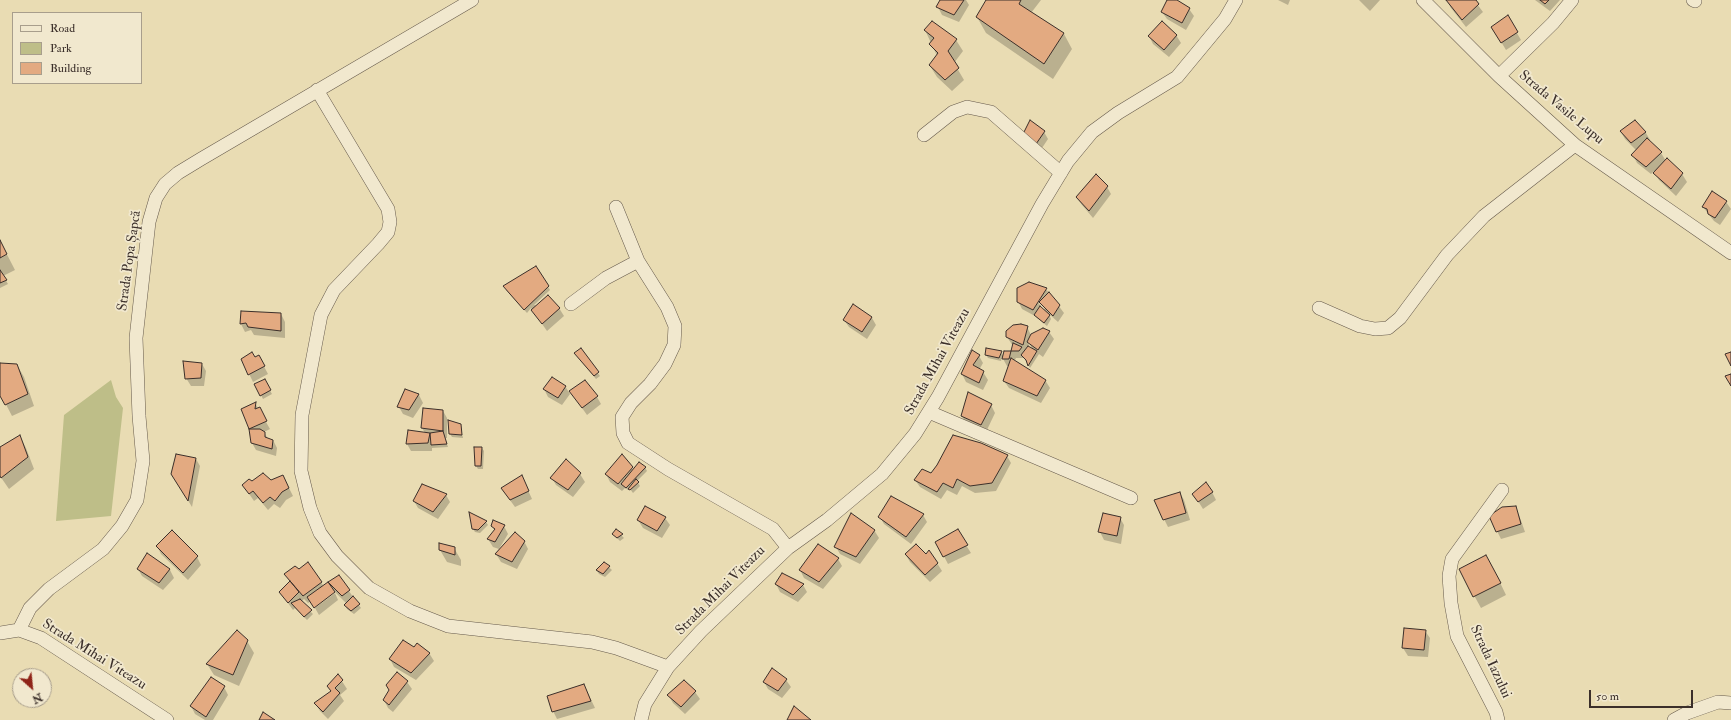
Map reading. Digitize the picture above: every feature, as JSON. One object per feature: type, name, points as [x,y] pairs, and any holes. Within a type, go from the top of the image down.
[{"type":"street","name":"Strada Popa Șapcă","points":[[19,630],[30,608],[49,589],[103,549],[122,526],[137,500],[143,461],[138,416],[136,338],[149,222],[156,198],[165,184],[178,173],[472,0]]},
{"type":"street","name":"Strada Mihai Viteazu","points":[[641,720],[645,704],[668,667],[701,631],[788,548],[827,520],[882,474],[915,434],[929,412],[1042,204],[1068,160],[1092,132],[1118,113],[1177,77],[1225,19],[1236,0]]},
{"type":"street","name":"Strada Vasile Lupu","points":[[1423,0],[1499,76],[1575,145],[1731,253]]},
{"type":"street","points":[[1499,76],[1553,23],[1572,0]]},
{"type":"street","points":[[317,90],[388,209],[390,222],[388,232],[334,290],[321,316],[302,415],[301,471],[310,508],[320,532],[337,556],[369,588],[410,611],[448,626],[592,642],[616,648],[668,667]]},
{"type":"street","points":[[924,135],[953,112],[967,107],[991,112],[1061,173]]},
{"type":"street","points":[[1319,308],[1360,326],[1375,329],[1388,328],[1400,318],[1447,255],[1484,216],[1575,145]]},
{"type":"street","points":[[616,207],[638,261],[667,307],[675,326],[674,345],[665,364],[650,384],[631,403],[622,417],[623,433],[628,443],[668,469],[773,529],[788,548]]},
{"type":"street","points":[[570,304],[606,278],[638,261]]},
{"type":"street","points":[[929,412],[1131,498]]},
{"type":"street","name":"Strada Iazului","points":[[1498,720],[1496,712],[1457,636],[1451,603],[1449,576],[1452,559],[1502,490]]},
{"type":"street","name":"Strada Mihai Viteazu","points":[[0,633],[19,630],[41,638],[167,720]]},
{"type":"street","points":[[1674,720],[1687,712],[1718,702],[1731,703]]},
{"type":"green space","points":[[111,380],[116,397],[123,408],[111,516],[56,521],[64,415]]},
{"type":"building","points":[[940,0],[964,0],[954,15],[936,7]]},
{"type":"building","points":[[986,0],[1021,0],[1019,4],[1064,33],[1044,64],[976,17]]},
{"type":"building","points":[[1167,0],[1177,0],[1190,8],[1182,23],[1161,12]]},
{"type":"building","points":[[1446,0],[1476,0],[1479,4],[1462,20]]},
{"type":"building","points":[[1540,0],[1549,0],[1545,4]]},
{"type":"building","points":[[1508,15],[1518,32],[1501,43],[1491,27]]},
{"type":"building","points":[[932,21],[957,39],[948,51],[959,68],[945,80],[929,65],[938,53],[929,44],[934,38],[924,30]]},
{"type":"building","points":[[1162,21],[1177,35],[1164,50],[1148,36]]},
{"type":"building","points":[[1030,120],[1045,131],[1036,144],[1022,136]]},
{"type":"building","points":[[1635,120],[1646,132],[1631,143],[1620,131]]},
{"type":"building","points":[[1647,138],[1662,152],[1646,167],[1631,155]]},
{"type":"building","points":[[1667,158],[1683,173],[1671,189],[1653,173]]},
{"type":"building","points":[[1096,174],[1108,186],[1089,211],[1076,197]]},
{"type":"building","points":[[1712,191],[1727,201],[1715,218],[1708,214],[1707,209],[1702,207]]},
{"type":"building","points":[[0,240],[7,254],[0,258]]},
{"type":"building","points":[[536,266],[549,286],[524,310],[503,286]]},
{"type":"building","points":[[0,270],[7,280],[0,283]]},
{"type":"building","points":[[1029,282],[1047,288],[1033,310],[1017,302],[1017,288]]},
{"type":"building","points":[[1049,292],[1060,305],[1053,316],[1039,302]]},
{"type":"building","points":[[548,295],[560,308],[542,324],[531,310]]},
{"type":"building","points":[[853,304],[872,317],[862,332],[843,320]]},
{"type":"building","points":[[1040,306],[1050,315],[1044,323],[1034,315]]},
{"type":"building","points":[[241,311],[281,313],[281,331],[248,327],[246,323],[240,324]]},
{"type":"building","points":[[1021,324],[1028,326],[1023,345],[1006,337],[1006,331],[1013,325]]},
{"type":"building","points":[[1043,328],[1050,331],[1038,350],[1027,342],[1031,334]]},
{"type":"building","points":[[1013,343],[1022,347],[1019,351],[1011,351]]},
{"type":"building","points":[[1028,346],[1037,351],[1028,366],[1026,360],[1021,355]]},
{"type":"building","points":[[581,348],[599,372],[594,376],[574,353]]},
{"type":"building","points":[[986,348],[1002,351],[999,358],[985,355]]},
{"type":"building","points":[[972,350],[980,355],[973,365],[984,371],[979,383],[961,374]]},
{"type":"building","points":[[1004,351],[1011,351],[1009,359],[1002,359]]},
{"type":"building","points":[[252,352],[255,357],[259,355],[265,366],[248,375],[241,359]]},
{"type":"building","points":[[1731,352],[1731,366],[1725,354]]},
{"type":"building","points":[[1011,358],[1046,380],[1037,396],[1003,381]]},
{"type":"building","points":[[183,361],[202,363],[201,378],[185,379]]},
{"type":"building","points":[[0,363],[17,364],[28,394],[5,405],[0,396]]},
{"type":"building","points":[[1731,374],[1731,386],[1725,376]]},
{"type":"building","points":[[552,377],[566,386],[558,398],[543,389]]},
{"type":"building","points":[[265,379],[271,390],[260,396],[254,384]]},
{"type":"building","points":[[585,380],[598,396],[582,408],[569,391]]},
{"type":"building","points":[[405,389],[419,394],[409,410],[397,407]]},
{"type":"building","points":[[968,392],[992,404],[981,425],[961,416]]},
{"type":"building","points":[[256,402],[255,409],[260,407],[267,421],[249,429],[241,409]]},
{"type":"building","points":[[423,408],[443,410],[443,431],[421,428]]},
{"type":"building","points":[[448,420],[461,424],[462,435],[449,434]]},
{"type":"building","points":[[249,429],[260,429],[265,432],[265,437],[273,440],[272,449],[251,443]]},
{"type":"building","points":[[408,430],[430,433],[428,443],[406,444]]},
{"type":"building","points":[[443,431],[447,444],[431,445],[430,433]]},
{"type":"building","points":[[20,435],[28,457],[1,478],[0,447]]},
{"type":"building","points":[[953,435],[981,443],[1008,455],[992,483],[970,486],[957,479],[953,488],[943,483],[937,492],[914,480],[922,469],[931,473]]},
{"type":"building","points":[[474,447],[482,447],[481,466],[475,466]]},
{"type":"building","points":[[176,454],[196,458],[188,501],[171,474]]},
{"type":"building","points":[[622,454],[633,467],[618,484],[605,474]]},
{"type":"building","points":[[566,459],[581,473],[568,490],[550,478]]},
{"type":"building","points":[[639,462],[646,467],[626,488],[621,484]]},
{"type":"building","points":[[263,473],[271,480],[283,475],[289,488],[282,492],[275,501],[270,497],[263,503],[253,491],[249,494],[242,485],[249,479],[252,481]]},
{"type":"building","points":[[522,475],[529,491],[510,500],[501,488]]},
{"type":"building","points":[[636,479],[639,482],[630,490],[628,489]]},
{"type":"building","points":[[1206,482],[1213,492],[1198,502],[1192,494]]},
{"type":"building","points":[[422,484],[447,494],[433,512],[413,501]]},
{"type":"building","points":[[1180,492],[1186,513],[1163,520],[1154,500]]},
{"type":"building","points":[[891,496],[924,514],[906,537],[878,517]]},
{"type":"building","points":[[645,506],[666,517],[657,531],[637,520]]},
{"type":"building","points":[[1516,506],[1521,524],[1496,532],[1489,516],[1502,507]]},
{"type":"building","points":[[469,512],[487,521],[478,530],[472,529]]},
{"type":"building","points":[[851,513],[875,530],[856,557],[834,547]]},
{"type":"building","points":[[1103,513],[1121,517],[1117,536],[1098,532]]},
{"type":"building","points":[[493,520],[505,525],[495,542],[487,539],[495,529],[491,526]]},
{"type":"building","points":[[616,529],[623,534],[617,538],[612,534]]},
{"type":"building","points":[[958,529],[968,545],[943,557],[935,542]]},
{"type":"building","points":[[172,530],[198,556],[183,573],[156,546]]},
{"type":"building","points":[[515,532],[525,541],[512,562],[495,554]]},
{"type":"building","points":[[439,543],[455,547],[455,555],[439,550]]},
{"type":"building","points":[[818,544],[839,558],[819,582],[799,570]]},
{"type":"building","points":[[916,544],[926,554],[929,550],[938,563],[925,575],[905,554]]},
{"type":"building","points":[[147,553],[170,569],[159,583],[137,569]]},
{"type":"building","points":[[1486,555],[1501,583],[1473,597],[1459,569]]},
{"type":"building","points":[[308,562],[322,582],[303,596],[284,574],[295,566],[299,569]]},
{"type":"building","points":[[604,562],[610,566],[603,574],[596,570]]},
{"type":"building","points":[[782,573],[804,584],[793,595],[775,584]]},
{"type":"building","points":[[339,575],[350,590],[342,596],[328,582]]},
{"type":"building","points":[[290,581],[299,592],[288,603],[279,592]]},
{"type":"building","points":[[328,582],[335,592],[314,608],[307,597]]},
{"type":"building","points":[[353,596],[360,604],[351,611],[344,605]]},
{"type":"building","points":[[300,599],[312,610],[304,617],[291,603]]},
{"type":"building","points":[[1404,628],[1426,630],[1424,650],[1402,648]]},
{"type":"building","points":[[237,630],[248,640],[233,675],[206,664]]},
{"type":"building","points":[[403,640],[414,647],[417,643],[430,653],[411,673],[389,659]]},
{"type":"building","points":[[772,668],[787,679],[778,691],[763,682]]},
{"type":"building","points":[[397,672],[408,681],[389,705],[383,700],[389,690],[386,685]]},
{"type":"building","points":[[338,674],[343,680],[335,688],[340,693],[323,712],[314,703],[331,691],[327,686]]},
{"type":"building","points":[[211,677],[225,686],[206,717],[190,706]]},
{"type":"building","points":[[684,680],[696,691],[681,707],[667,695]]},
{"type":"building","points":[[584,684],[591,701],[552,712],[547,696]]},
{"type":"building","points":[[794,706],[811,720],[787,720]]},
{"type":"building","points":[[263,712],[275,720],[259,720]]}]
